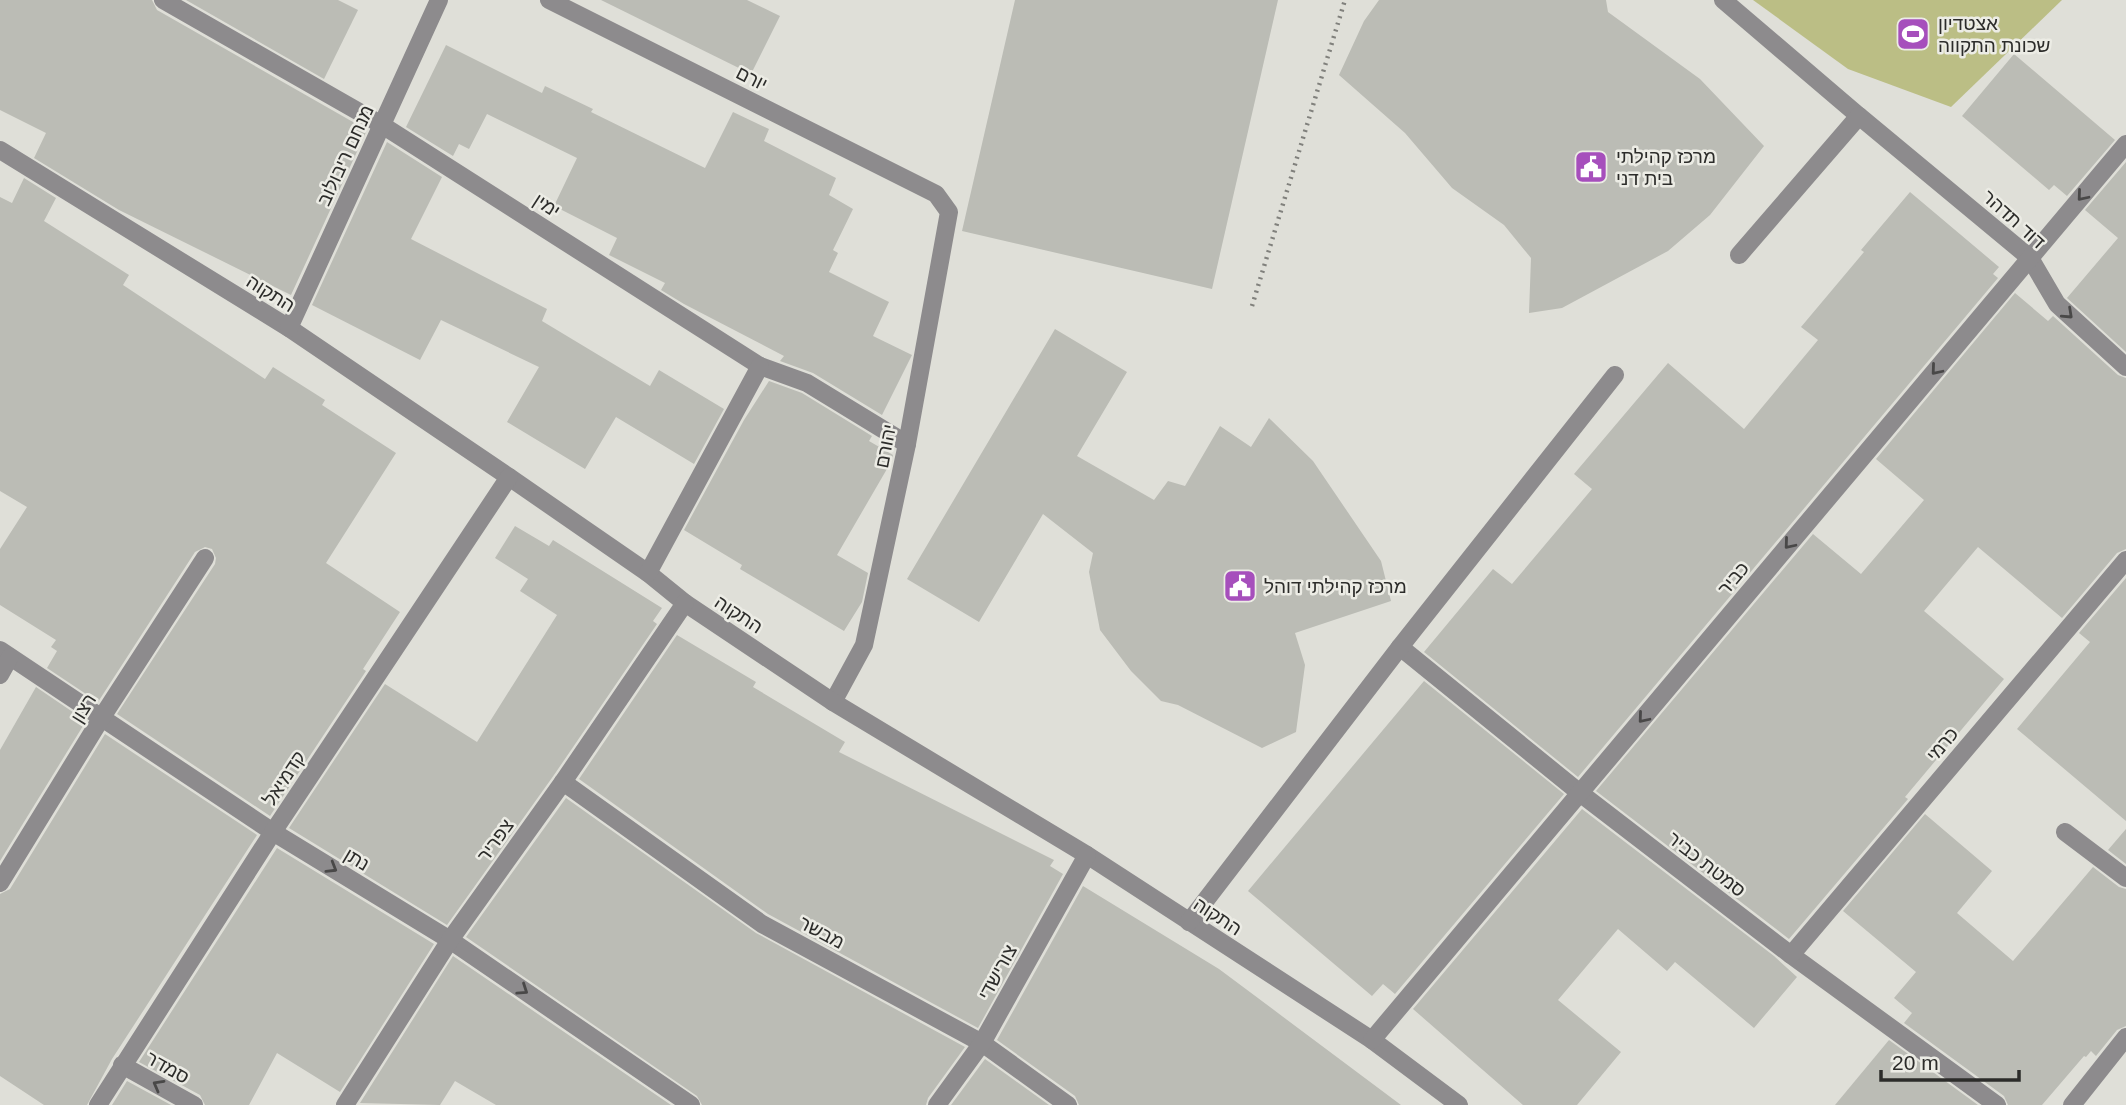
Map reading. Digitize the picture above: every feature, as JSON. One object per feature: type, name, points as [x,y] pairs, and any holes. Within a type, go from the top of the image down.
[{"type":"street","name":"ימין","points":[[163,0],[383,125],[760,366],[807,383],[907,444]]},
{"type":"street","name":"מנחם ריבולוב","points":[[289,328],[439,0]]},
{"type":"street","name":"יורם","points":[[549,0],[936,194]]},
{"type":"street","name":"דוד תדהר","points":[[1723,0],[2030,258],[2057,304],[2126,367]]},
{"type":"street","points":[[1739,255],[1859,116]]},
{"type":"street","name":"כביר","points":[[1372,1040],[2126,144]]},
{"type":"street","name":"התקוה","points":[[0,150],[289,328],[648,573],[685,603],[833,702],[1087,855],[1372,1040],[1433,1098],[1459,1105]]},
{"type":"street","name":"יהורם","points":[[833,702],[864,645],[907,444],[949,212],[936,194]]},
{"type":"street","points":[[648,573],[760,366]]},
{"type":"street","points":[[1189,922],[1400,647],[1615,375]]},
{"type":"street","name":"קדמיאל","points":[[98,1105],[273,832],[509,477]]},
{"type":"street","name":"רצון","points":[[0,883],[102,717],[205,558]]},
{"type":"street","name":"כרמי","points":[[1791,955],[2126,560]]},
{"type":"street","name":"צפריר","points":[[345,1105],[450,940],[563,782],[685,603]]},
{"type":"street","name":"סמטת כביר","points":[[1400,647],[1580,793],[1791,955],[1997,1105]]},
{"type":"street","points":[[0,675],[5,653]]},
{"type":"street","name":"נתן","points":[[5,653],[273,832],[450,940],[691,1105]]},
{"type":"street","name":"מבשר","points":[[563,782],[762,924],[982,1043],[1068,1105]]},
{"type":"street","points":[[2065,832],[2126,878]]},
{"type":"street","name":"צורישדי","points":[[937,1105],[982,1043],[1087,855]]},
{"type":"street","points":[[2072,1105],[2126,1037]]},
{"type":"street","name":"סמדר","points":[[122,1065],[194,1105]]},
{"type":"path","points":[[1252,306],[1345,0]]},
{"type":"green space","name":"אצטדיון שכונת התקווה","points":[[1753,0],[2062,0],[1951,107],[1848,69]]},
{"type":"building","points":[[0,0],[152,0],[157,10],[367,130],[291,295],[119,210],[34,158],[46,133],[0,110]]},
{"type":"building","points":[[186,0],[338,0],[358,10],[324,79]]},
{"type":"building","points":[[601,0],[747,0],[780,16],[751,74]]},
{"type":"building","points":[[1015,0],[1278,0],[1212,289],[962,231]]},
{"type":"building","name":"מרכז קהילתי בית דני","points":[[1379,0],[1606,0],[1608,12],[1700,79],[1764,146],[1710,215],[1668,251],[1562,308],[1529,313],[1531,258],[1504,225],[1452,188],[1405,133],[1339,75],[1364,21]]},
{"type":"building","points":[[446,45],[542,93],[545,86],[593,109],[591,112],[705,168],[733,112],[769,129],[764,141],[836,178],[829,195],[853,209],[833,250],[838,253],[829,272],[889,302],[873,336],[912,355],[882,415],[813,373],[780,361],[784,356],[684,304],[661,290],[665,283],[609,255],[617,238],[554,206],[577,158],[487,114],[469,149],[459,144],[453,156],[406,127]]},
{"type":"building","points":[[2014,54],[2115,140],[2067,196],[2054,185],[2049,190],[1962,116]]},
{"type":"building","points":[[387,142],[442,177],[411,239],[547,309],[542,321],[650,386],[659,370],[724,409],[694,464],[616,417],[585,469],[507,422],[539,367],[441,320],[420,360],[312,305]]},
{"type":"building","points":[[2126,162],[2126,352],[2067,298],[2118,238],[2085,210]]},
{"type":"building","points":[[24,178],[56,198],[44,221],[129,275],[123,285],[265,379],[273,367],[325,400],[322,405],[396,453],[326,563],[400,612],[363,669],[366,671],[270,816],[117,714],[215,564],[216,558],[212,549],[205,547],[195,552],[98,702],[47,668],[57,651],[51,647],[56,640],[0,605],[0,549],[27,507],[0,491],[0,197],[12,203]]},
{"type":"building","points":[[1910,192],[1999,267],[1993,274],[1998,278],[1578,777],[1424,652],[1493,569],[1512,584],[1592,489],[1574,474],[1668,363],[1744,429],[1818,340],[1801,327]]},
{"type":"building","points":[[2015,293],[2048,321],[2053,316],[2118,375],[2126,378],[2126,549],[2117,553],[2062,618],[1978,547],[1924,611],[2004,679],[1905,797],[1908,799],[1789,939],[1596,791],[1813,534],[1861,574],[1924,500],[1876,459]]},
{"type":"building","name":"מרכז קהילתי דוהל","points":[[1055,329],[1127,372],[1077,456],[1154,500],[1168,481],[1185,486],[1220,426],[1251,447],[1269,418],[1313,461],[1381,561],[1391,601],[1295,633],[1305,665],[1296,732],[1262,748],[1178,705],[1161,701],[1131,671],[1100,630],[1089,572],[1093,553],[1043,514],[979,622],[907,579]]},
{"type":"building","points":[[769,381],[802,393],[872,436],[869,441],[893,455],[837,555],[868,573],[862,602],[844,631],[740,569],[742,565],[684,530],[744,420]]},
{"type":"building","points":[[515,526],[549,546],[553,540],[662,608],[653,621],[657,624],[447,925],[289,828],[385,684],[477,742],[557,615],[520,591],[528,579],[495,558]]},
{"type":"building","points":[[2126,578],[2126,821],[2017,729],[2090,642],[2079,633]]},
{"type":"building","points":[[677,635],[756,682],[753,687],[845,742],[839,752],[1054,860],[1050,866],[1063,874],[978,1028],[768,914],[579,779]]},
{"type":"building","points":[[1424,681],[1564,794],[1395,994],[1383,984],[1372,996],[1248,891]]},
{"type":"building","points":[[36,687],[86,721],[0,861],[0,750]]},
{"type":"building","points":[[105,734],[257,835],[112,1059],[87,1105],[44,1105],[0,1076],[0,894],[10,889]]},
{"type":"building","points":[[566,798],[756,933],[965,1047],[928,1098],[926,1105],[702,1105],[697,1096],[466,937]]},
{"type":"building","points":[[1582,809],[1774,956],[1797,977],[1754,1028],[1675,962],[1667,971],[1618,929],[1558,1000],[1621,1052],[1577,1105],[1523,1105],[1413,1009]]},
{"type":"building","points":[[1925,814],[1992,871],[1957,913],[2013,961],[2093,867],[2119,887],[2126,889],[2126,1026],[2117,1030],[2096,1056],[2091,1051],[2084,1056],[2042,1105],[2008,1105],[2004,1096],[1904,1023],[1912,1013],[1894,998],[1916,972],[1843,911]]},
{"type":"building","points":[[2126,829],[2126,864],[2108,850]]},
{"type":"building","points":[[277,848],[434,944],[340,1092],[277,1053],[249,1105],[205,1105],[200,1095],[139,1062]]},
{"type":"building","points":[[1083,886],[1219,969],[1401,1105],[1079,1105],[1075,1096],[997,1040]]},
{"type":"building","points":[[453,956],[671,1105],[496,1105],[455,1081],[440,1105],[360,1103]]},
{"type":"building","points":[[1889,1040],[1978,1105],[1835,1105]]},
{"type":"building","points":[[985,1059],[1049,1105],[951,1105]]},
{"type":"building","points":[[127,1081],[171,1105],[112,1105]]},
{"type":"place","name":"אצטדיון שכונת התקווה","points":[[1913,34]]},
{"type":"place","name":"מרכז קהילתי בית דני","points":[[1591,167]]},
{"type":"place","name":"מרכז קהילתי דוהל","points":[[1240,586]]}]
